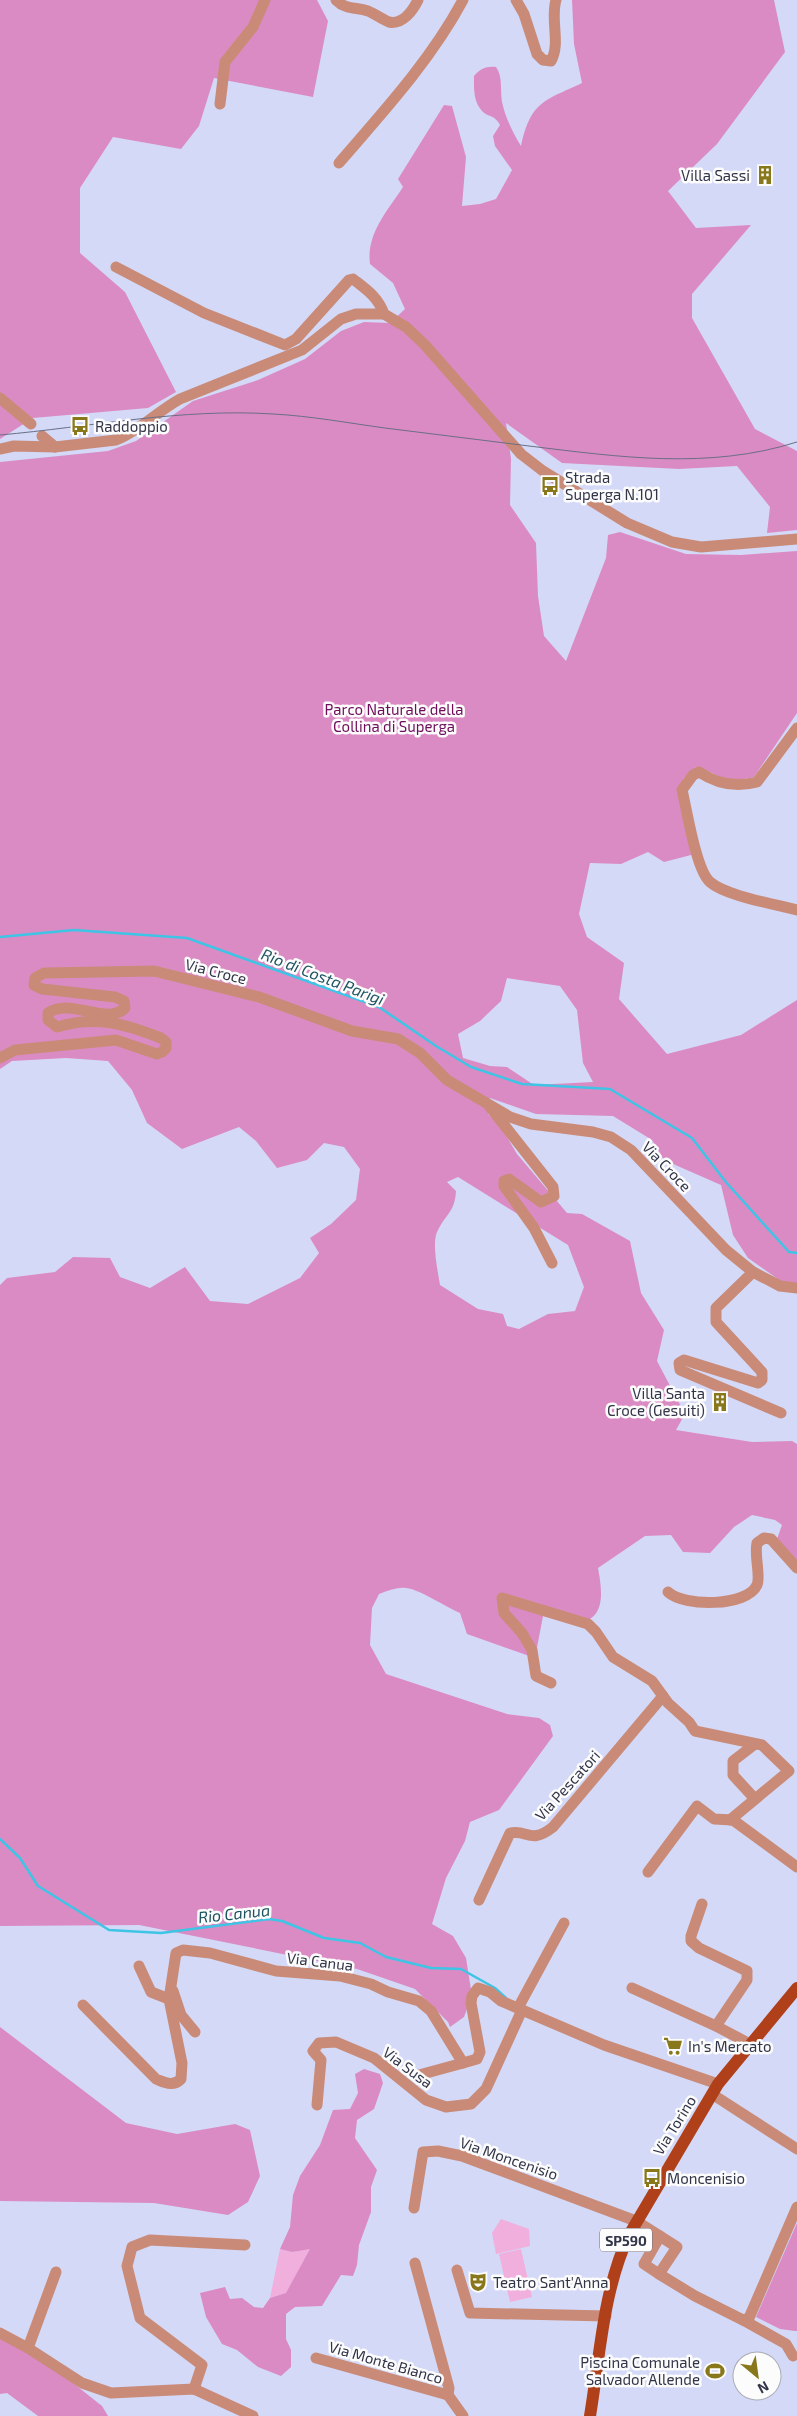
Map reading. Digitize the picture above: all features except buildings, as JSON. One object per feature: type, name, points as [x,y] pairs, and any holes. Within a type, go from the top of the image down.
[{"type":"main road","name":"Via Torino","points":[[590,2416],[606,2316],[618,2259],[636,2221],[715,2089],[797,1988]]},
{"type":"street","points":[[220,104],[225,62],[229,54],[253,27],[265,0]]},
{"type":"street","points":[[336,0],[344,7],[367,11],[391,22],[400,20],[412,12],[418,0]]},
{"type":"street","points":[[339,163],[403,88],[452,22],[463,0]]},
{"type":"street","points":[[516,0],[524,14],[537,54],[544,60],[551,61],[556,53],[553,11],[556,0]]},
{"type":"street","points":[[116,267],[204,313],[285,345],[296,340],[349,280],[353,280],[380,301],[384,314]]},
{"type":"street","points":[[0,449],[14,446],[56,446],[124,437],[161,410],[180,399],[302,350],[342,319],[356,314],[384,314],[406,327],[425,345],[521,454],[543,472],[627,522],[672,542],[701,547],[797,539]]},
{"type":"street","points":[[0,398],[31,424]]},
{"type":"street","points":[[42,436],[56,446]]},
{"type":"street","points":[[797,728],[756,782],[747,785],[719,784],[699,772],[693,775],[682,790],[700,867],[708,881],[721,889],[797,910]]},
{"type":"street","name":"Via Croce","points":[[0,1058],[15,1050],[116,1040],[157,1054],[166,1048],[166,1042],[128,1025],[84,1021],[57,1027],[51,1024],[48,1020],[48,1013],[51,1011],[68,1008],[112,1015],[120,1014],[126,1008],[124,1001],[115,997],[42,989],[34,985],[33,981],[44,973],[154,971],[259,997],[352,1030],[398,1039],[420,1053],[447,1080],[510,1117],[531,1124],[593,1132],[611,1137],[631,1150],[726,1250],[753,1272],[780,1286],[797,1288]]},
{"type":"street","points":[[489,1103],[490,1110],[554,1187],[554,1196],[541,1202],[509,1179],[504,1182],[504,1186],[534,1228],[552,1263]]},
{"type":"street","points":[[753,1272],[716,1308],[715,1314],[716,1322],[762,1372],[762,1380],[758,1383],[684,1360],[678,1363],[680,1370],[781,1413]]},
{"type":"street","points":[[668,1592],[674,1598],[699,1604],[731,1600],[748,1594],[757,1586],[755,1554],[757,1543],[764,1538],[771,1538],[797,1568]]},
{"type":"street","points":[[551,1683],[536,1676],[532,1650],[522,1633],[504,1613],[502,1598],[588,1624],[596,1632],[613,1657],[652,1681],[689,1722],[695,1732],[762,1745],[789,1771],[730,1820]]},
{"type":"street","name":"Via Pescatori","points":[[479,1900],[510,1833],[515,1832],[529,1837],[546,1832],[553,1827],[664,1696]]},
{"type":"street","points":[[755,1744],[733,1761],[733,1775],[755,1799]]},
{"type":"street","points":[[648,1872],[697,1806],[714,1819],[733,1820],[797,1867]]},
{"type":"street","points":[[702,1904],[691,1941],[747,1971],[748,1980],[716,2026]]},
{"type":"street","points":[[520,2009],[564,1923]]},
{"type":"street","name":"Via Canua","points":[[83,2005],[156,2079],[170,2085],[176,2084],[182,2079],[182,2063],[170,1993],[176,1953],[183,1950],[210,1953],[276,1971],[340,1976],[371,1984],[426,2006],[464,2063]]},
{"type":"street","points":[[139,1966],[151,1992],[175,1994],[181,2015],[195,2032]]},
{"type":"street","points":[[419,2075],[476,2059],[480,2052],[471,2003],[474,1991],[478,1988],[485,1989],[501,2001],[604,2045],[715,2089],[797,2149]]},
{"type":"street","points":[[632,1988],[716,2026],[750,2044]]},
{"type":"street","name":"Via Susa","points":[[317,2105],[321,2060],[313,2051],[319,2043],[336,2042],[374,2058],[426,2100],[446,2107],[471,2104],[486,2089],[520,2009]]},
{"type":"street","name":"Via Moncenisio","points":[[414,2208],[423,2152],[438,2151],[462,2156],[636,2221]]},
{"type":"street","points":[[743,2320],[749,2318],[797,2207]]},
{"type":"street","points":[[636,2221],[677,2247],[659,2274]]},
{"type":"street","points":[[660,2236],[644,2264],[695,2296],[786,2344],[793,2356]]},
{"type":"street","points":[[194,2389],[202,2365],[140,2318],[127,2266],[132,2247],[150,2240],[245,2245]]},
{"type":"street","name":"Via Monte Bianco","points":[[415,2263],[449,2388],[448,2395]]},
{"type":"street","points":[[457,2270],[470,2313],[606,2316]]},
{"type":"street","points":[[28,2348],[56,2272]]},
{"type":"street","points":[[0,2333],[28,2348],[82,2384],[112,2393],[194,2389],[253,2416]]},
{"type":"street","name":"Via Monte Bianco","points":[[316,2358],[448,2395],[463,2416]]},
{"type":"shaded area","points":[[501,2219],[529,2229],[530,2246],[496,2254],[492,2233]]},
{"type":"shaded area","points":[[311,2248],[287,2293],[270,2298],[280,2249],[292,2252]]},
{"type":"shaded area","points":[[521,2249],[532,2297],[510,2302],[499,2254]]},
{"type":"green space","points":[[0,0],[317,0],[328,21],[313,97],[214,78],[199,126],[181,149],[113,137],[80,188],[80,253],[125,292],[176,392],[148,408],[33,418],[0,439]]},
{"type":"green space","name":"Parco Naturale della Collina di Superga","points":[[572,0],[774,0],[785,52],[717,144],[668,191],[696,228],[751,225],[692,294],[692,318],[755,429],[797,451],[797,530],[767,533],[770,507],[737,466],[679,469],[562,463],[506,423],[511,459],[510,505],[536,543],[538,596],[544,636],[566,661],[606,558],[608,535],[620,532],[686,554],[741,555],[797,551],[797,713],[754,777],[736,780],[723,778],[696,767],[683,779],[691,855],[664,862],[648,852],[621,864],[590,863],[579,914],[587,937],[624,963],[619,999],[667,1054],[741,1035],[797,1000],[797,1283],[785,1284],[748,1258],[733,1235],[721,1185],[664,1160],[652,1140],[613,1116],[536,1114],[490,1098],[488,1114],[500,1125],[517,1154],[567,1213],[582,1214],[630,1241],[641,1293],[664,1330],[657,1361],[685,1414],[676,1430],[752,1442],[792,1441],[797,1444],[797,1569],[777,1539],[782,1525],[775,1520],[752,1515],[734,1527],[710,1553],[683,1552],[671,1535],[645,1536],[598,1568],[601,1594],[598,1610],[594,1616],[587,1621],[573,1623],[543,1616],[535,1658],[467,1634],[460,1613],[418,1591],[403,1588],[379,1594],[372,1608],[370,1645],[386,1674],[507,1714],[539,1718],[550,1725],[553,1736],[499,1810],[470,1822],[465,1841],[446,1878],[432,1924],[453,1936],[466,1958],[472,1996],[464,2017],[450,2027],[448,2022],[415,1989],[357,1969],[139,1925],[0,1926],[0,1285],[7,1278],[55,1272],[73,1257],[110,1258],[120,1277],[150,1288],[185,1267],[210,1301],[248,1304],[300,1278],[319,1253],[310,1238],[331,1224],[356,1200],[360,1169],[344,1147],[324,1143],[307,1160],[277,1168],[256,1141],[239,1127],[182,1149],[147,1123],[132,1090],[108,1061],[66,1058],[12,1061],[0,1069],[0,462],[108,451],[136,441],[193,401],[258,380],[305,359],[341,331],[364,322],[390,323],[405,309],[393,283],[370,264],[371,243],[379,223],[403,187],[398,179],[444,105],[452,106],[466,157],[462,206],[480,204],[496,199],[512,170],[495,146],[493,136],[500,125],[496,119],[482,111],[477,103],[474,76],[484,68],[496,67],[500,79],[505,113],[521,146],[529,120],[541,104],[582,83],[574,44]],"holes":[[[507,978],[560,986],[577,1010],[583,1063],[593,1082],[534,1085],[507,1067],[490,1066],[463,1058],[458,1034],[480,1021],[501,1001]],[[458,1177],[568,1245],[584,1287],[575,1311],[548,1314],[519,1329],[507,1326],[503,1314],[478,1309],[440,1285],[435,1241],[438,1230],[454,1203],[456,1191],[447,1182]]]},
{"type":"green space","points":[[0,2027],[126,2123],[177,2134],[235,2124],[250,2130],[260,2176],[248,2202],[228,2215],[154,2203],[0,2201]]},
{"type":"green space","points":[[364,2069],[380,2074],[383,2083],[374,2109],[357,2120],[355,2138],[377,2170],[371,2187],[371,2212],[359,2245],[357,2265],[353,2276],[341,2275],[322,2306],[295,2307],[286,2314],[286,2339],[291,2350],[291,2367],[281,2376],[258,2367],[237,2350],[222,2344],[206,2317],[200,2293],[225,2287],[230,2299],[242,2298],[254,2307],[263,2308],[270,2298],[286,2293],[310,2249],[292,2252],[280,2249],[290,2227],[293,2195],[300,2176],[320,2145],[333,2110],[350,2109],[358,2093],[355,2074]]},
{"type":"green space","points":[[797,2223],[797,2331],[795,2331],[780,2329],[756,2317]]},
{"type":"green space","points":[[0,2338],[49,2364],[102,2406],[108,2416],[38,2416],[7,2393],[0,2394]]},
{"type":"waterway","name":"Rio di Costa Parigi","points":[[0,937],[74,930],[187,938],[379,1007],[436,1046],[471,1067],[522,1084],[610,1089],[692,1138],[725,1181],[789,1252],[797,1253]]},
{"type":"waterway","name":"Rio Canua","points":[[0,1839],[20,1858],[38,1886],[109,1930],[161,1933],[269,1919],[282,1921],[324,1938],[360,1943],[386,1957],[431,1968],[461,1969],[495,1988],[506,1998]]},
{"type":"tram line","points":[[0,435],[136,419],[239,413],[301,416],[596,454],[664,459],[731,456],[764,451],[797,442]]},
{"type":"place","name":"Villa Sassi","points":[[765,175]]},
{"type":"place","name":"Raddoppio","points":[[80,426]]},
{"type":"place","name":"Strada Superga N.101","points":[[550,486]]},
{"type":"place","name":"Villa Santa Croce (Gesuiti)","points":[[720,1402]]},
{"type":"place","name":"In's Mercato","points":[[673,2046]]},
{"type":"place","name":"Moncenisio","points":[[652,2178]]},
{"type":"place","name":"Teatro Sant'Anna","points":[[478,2282]]},
{"type":"place","name":"Piscina Comunale Salvador Allende","points":[[715,2371]]}]
